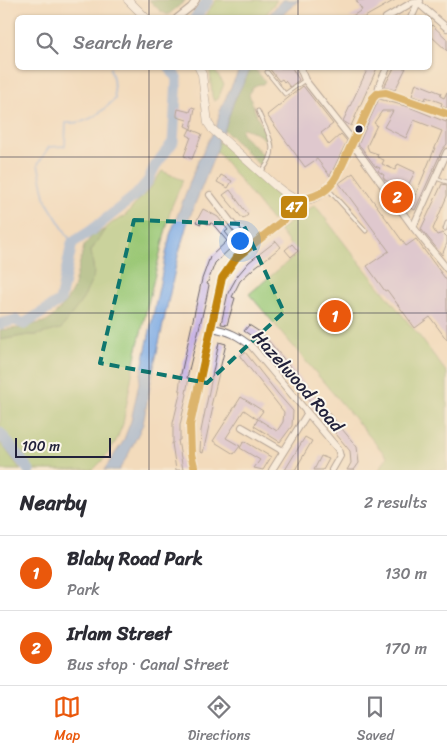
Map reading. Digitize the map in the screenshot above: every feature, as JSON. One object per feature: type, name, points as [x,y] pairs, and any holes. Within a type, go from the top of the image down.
[{"type":"street","points":[[128,0],[143,15]]},
{"type":"street","points":[[181,15],[196,0]]},
{"type":"street","points":[[391,15],[413,2],[420,2],[447,28]]},
{"type":"street","points":[[413,15],[420,2]]},
{"type":"street","points":[[200,70],[206,98],[208,123],[212,129],[260,173],[287,195],[297,199],[314,198],[328,189],[335,180],[373,98],[377,94],[386,70]]},
{"type":"street","points":[[300,70],[413,227],[447,269]]},
{"type":"street","points":[[377,94],[386,93],[447,114]]},
{"type":"street","points":[[413,227],[447,152]]},
{"type":"street","points":[[210,195],[250,247]]},
{"type":"street","points":[[195,470],[191,454],[190,425],[222,278],[236,258],[290,214],[297,199]]},
{"type":"street","name":"Hazelwood Road","points":[[212,328],[228,331],[241,337],[252,347],[338,449],[340,456],[332,470]]},
{"type":"street","points":[[272,470],[307,414]]},
{"type":"street","points":[[242,427],[283,451]]},
{"type":"lane","points":[[267,72],[285,94],[306,80]]},
{"type":"lane","points":[[258,111],[273,149],[272,158],[260,173]]},
{"type":"lane","points":[[435,177],[447,182]]},
{"type":"lane","points":[[328,189],[366,231]]},
{"type":"lane","points":[[445,228],[447,223]]},
{"type":"highlighted area","points":[[134,220],[243,224],[284,312],[207,383],[100,363]]},
{"type":"green space","points":[[149,0],[186,0],[168,15],[160,11]]},
{"type":"green space","points":[[216,0],[277,0],[266,15],[205,15]]},
{"type":"green space","points":[[210,70],[214,70],[224,84],[218,99],[214,101]]},
{"type":"green space","points":[[250,70],[256,70],[265,81],[263,84],[254,86],[249,94],[269,141],[268,143],[250,130],[243,128],[241,130],[245,138],[263,155],[265,160],[262,165],[259,165],[224,130],[234,101]]},
{"type":"green space","points":[[218,141],[275,189],[286,204],[284,214],[272,221],[216,150]]},
{"type":"green space","points":[[162,171],[183,180],[171,208],[136,353],[123,424],[116,441],[104,459],[93,470],[33,470],[0,427],[0,340],[37,335],[94,272],[91,251],[105,229],[124,217],[151,187]]},
{"type":"green space","points":[[315,205],[447,373],[447,470],[379,470],[387,457],[249,294],[297,254],[279,230]]},
{"type":"green space","points":[[105,229],[91,251],[93,278],[83,299],[61,329],[37,335],[0,340],[0,330],[19,328],[48,321],[64,305],[73,289],[84,246],[92,236]]},
{"type":"green space","points":[[0,442],[21,470],[0,470]]},
{"type":"water","points":[[282,0],[299,0],[282,15],[269,15]]},
{"type":"water","points":[[239,70],[250,70],[234,101],[187,224],[178,256],[143,424],[119,470],[104,470],[123,442],[131,421],[170,235],[198,161],[217,125],[220,110]]},
{"type":"building","points":[[356,0],[395,0],[368,15],[354,15],[362,10]]},
{"type":"building","points":[[432,25],[447,39],[447,51],[432,37]]},
{"type":"building","points":[[271,70],[293,70],[299,80],[290,87],[282,79],[279,81]]},
{"type":"building","points":[[367,70],[376,70],[351,126],[343,121]]},
{"type":"building","points":[[393,70],[405,70],[395,90],[384,87]]},
{"type":"building","points":[[416,83],[441,93],[440,96],[444,98],[447,92],[447,108],[441,106],[442,103],[426,97],[425,100],[412,96]]},
{"type":"building","points":[[303,86],[333,124],[321,133],[329,145],[341,134],[347,141],[330,176],[317,159],[305,167],[267,115]]},
{"type":"building","points":[[379,99],[409,107],[446,122],[447,120],[447,144],[442,150],[415,210],[410,208],[442,131],[414,120],[406,138],[384,127],[393,111],[382,111],[374,123],[377,125],[367,146],[369,151],[378,154],[377,157],[384,160],[382,164],[395,170],[398,164],[415,172],[400,197],[394,189],[398,187],[385,180],[384,175],[378,171],[380,168],[375,166],[358,145]]},
{"type":"building","points":[[192,107],[195,108],[191,129],[185,126],[187,120],[177,117],[177,114],[178,109],[190,112]]},
{"type":"building","points":[[190,129],[202,134],[192,159],[184,156],[191,137],[187,135]]},
{"type":"building","points":[[353,173],[406,246],[416,239],[447,281],[447,340],[430,317],[415,328],[367,266],[389,251],[339,183]]},
{"type":"building","points":[[221,175],[232,181],[228,188],[217,182]]},
{"type":"building","points":[[442,184],[447,185],[447,196],[433,229],[437,235],[443,233],[447,237],[447,243],[442,255],[421,229]]},
{"type":"building","points":[[230,190],[248,215],[243,219],[223,195]]},
{"type":"building","points":[[203,209],[218,217],[228,230],[225,232],[235,244],[215,263],[207,284],[209,285],[206,300],[187,378],[189,378],[187,394],[180,425],[180,440],[178,440],[183,470],[176,470],[172,443],[173,423],[181,390],[179,390],[181,374],[202,279],[210,257],[227,241],[211,222],[210,225],[202,221],[201,224],[196,222]]},
{"type":"building","points":[[276,241],[281,247],[240,281],[232,297],[235,298],[227,325],[221,324],[228,293],[238,275],[249,262]]},
{"type":"building","points":[[292,244],[298,251],[291,257],[285,250]]},
{"type":"building","points":[[249,325],[263,334],[357,447],[359,463],[354,470],[347,470],[351,463],[350,451],[287,374],[285,375],[256,339],[244,331]]},
{"type":"building","points":[[219,342],[226,344],[211,406],[213,407],[203,453],[200,452],[201,431]]},
{"type":"building","points":[[245,352],[293,411],[292,426],[280,442],[254,426],[258,419],[277,431],[283,422],[284,412],[240,356]]},
{"type":"building","points":[[241,397],[263,411],[257,419],[244,410],[226,438],[240,446],[234,454],[213,441]]},
{"type":"building","points":[[305,437],[312,441],[295,470],[285,470]]},
{"type":"building","points":[[244,441],[271,457],[263,470],[254,468],[260,460],[240,448]]},
{"type":"building","points":[[321,456],[329,459],[323,470],[314,470]]},
{"type":"waterway","points":[[197,15],[208,0]]},
{"type":"waterway","points":[[72,243],[46,201],[38,164],[49,147],[65,146],[66,123],[87,120],[115,99],[111,70]]},
{"type":"waterway","points":[[0,324],[15,320],[24,324],[60,301],[72,243],[92,230],[136,195],[148,181],[155,166],[173,142],[177,79],[171,70]]},
{"type":"waterway","points":[[0,433],[29,470]]},
{"type":"transit line","name":"47","points":[[195,470],[191,454],[190,425],[222,278],[236,258],[286,218],[293,210],[297,199],[315,196],[333,182],[373,98],[377,94],[386,93],[447,114]]},
{"type":"place","name":"Irlam Street","points":[[397,197]]},
{"type":"place","name":"Blaby Road Park","points":[[335,316]]}]
